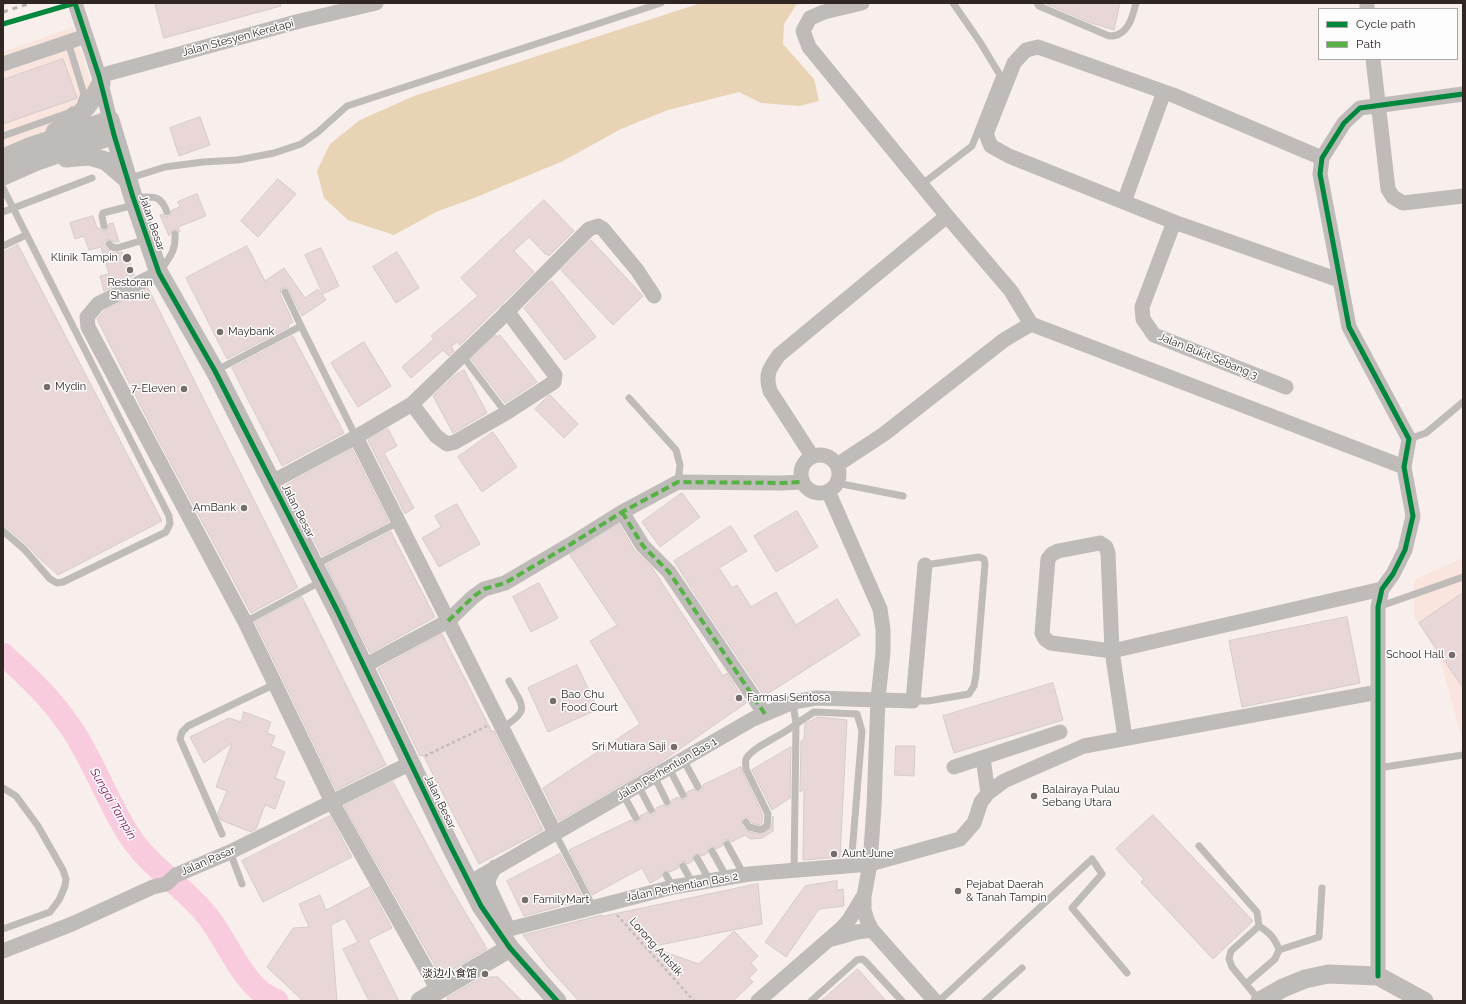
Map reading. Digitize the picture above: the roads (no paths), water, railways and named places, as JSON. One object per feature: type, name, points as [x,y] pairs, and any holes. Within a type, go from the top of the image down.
[{"type":"street","name":"Jalan Besar","points":[[75,3],[100,80],[112,127],[132,193],[159,272],[215,371],[272,482],[481,906],[504,931],[510,948],[557,1001]]},
{"type":"street","name":"Jalan Stesyen Keretapi","points":[[100,80],[300,22],[376,3]]},
{"type":"street","points":[[862,3],[824,12],[810,18],[803,31],[809,47],[921,185],[1011,291],[1031,324],[1404,467]]},
{"type":"street","points":[[3,64],[86,36]]},
{"type":"street","points":[[1322,158],[1164,92],[1038,47],[1026,50],[1014,63],[986,134],[991,146],[1008,156],[1174,222],[1339,280]]},
{"type":"street","points":[[1373,60],[1388,189],[1393,197],[1404,203],[1463,196]]},
{"type":"street","points":[[3,176],[33,154],[82,112],[94,98],[100,80]]},
{"type":"street","points":[[1124,202],[1164,92]]},
{"type":"street","points":[[1378,976],[1378,607],[1382,589],[1393,574],[1405,550],[1413,516],[1404,467],[1409,439],[1349,327],[1320,174],[1322,158],[1344,123],[1360,108],[1463,94]]},
{"type":"street","points":[[33,154],[112,127]]},
{"type":"street","points":[[3,158],[33,154],[89,156],[106,161],[132,193]]},
{"type":"street","points":[[812,456],[770,392],[768,371],[779,355],[947,216]]},
{"type":"street","name":"Jalan Bukit Sebang 3","points":[[1174,222],[1142,307],[1142,319],[1154,335],[1286,387]]},
{"type":"street","points":[[272,482],[356,437],[412,404],[589,229],[598,226],[603,229],[637,270],[654,296]]},
{"type":"street","points":[[159,272],[98,304],[88,317],[88,327],[245,622],[427,998],[510,948]]},
{"type":"street","points":[[412,404],[436,436],[447,444],[455,442],[506,413],[554,382],[555,375],[507,311]]},
{"type":"street","points":[[838,465],[884,434],[1004,340],[1031,324]]},
{"type":"street","points":[[356,437],[555,833]]},
{"type":"street","points":[[824,455],[834,460],[838,465],[839,477],[832,487],[816,493],[805,487],[800,476],[803,464],[812,456],[824,455]]},
{"type":"street","points":[[364,666],[448,621],[473,596],[484,589],[505,583],[622,512],[678,482],[802,482]]},
{"type":"street","points":[[832,487],[880,608],[883,628],[884,652],[878,699],[874,807],[870,864],[864,896],[866,920],[872,930],[935,1001]]},
{"type":"street","points":[[622,512],[643,546],[669,572],[765,714]]},
{"type":"street","points":[[1125,738],[1112,651],[1108,553],[1106,547],[1100,543],[1058,550],[1048,559],[1042,632],[1045,639],[1051,643],[1112,651],[1382,589]]},
{"type":"street","points":[[913,701],[925,565]]},
{"type":"street","points":[[983,758],[988,793],[1004,781],[1084,746],[1378,692]]},
{"type":"street","name":"Jalan Perhentian Bas 1","points":[[469,883],[753,719],[794,702],[816,698],[913,701]]},
{"type":"street","points":[[954,767],[1060,732]]},
{"type":"street","name":"Jalan Pasar","points":[[3,951],[72,924],[230,852],[411,763]]},
{"type":"street","name":"Jalan Perhentian Bas 2","points":[[504,931],[600,905],[670,881],[693,884],[744,875],[870,864],[960,839],[974,823],[981,802],[988,793]]},
{"type":"street","points":[[495,867],[489,878],[488,885],[504,931]]},
{"type":"street","points":[[758,1001],[849,920],[864,896]]},
{"type":"street","points":[[825,942],[857,932],[872,930]]},
{"type":"street","points":[[1260,1001],[1283,988],[1305,979],[1328,974],[1378,976],[1424,1001]]},
{"type":"lane","points":[[104,226],[102,216],[103,213],[166,167],[203,162],[238,160],[281,151],[301,144],[318,132],[347,106],[661,3]]},
{"type":"lane","points":[[921,185],[972,146],[1000,75],[980,42],[953,3]]},
{"type":"lane","points":[[1037,3],[1039,6],[1109,36],[1118,34],[1127,27],[1136,3]]},
{"type":"lane","points":[[3,136],[68,113],[80,105],[84,94],[68,42]]},
{"type":"lane","points":[[3,212],[92,178]]},
{"type":"lane","points":[[3,188],[168,516],[170,524],[166,532],[63,582],[57,583],[50,579],[24,549],[3,531]]},
{"type":"lane","points":[[132,193],[158,198],[163,203],[167,212]]},
{"type":"lane","points":[[159,272],[176,244],[175,234]]},
{"type":"lane","points":[[3,246],[26,235]]},
{"type":"lane","points":[[109,244],[112,247],[117,248],[147,239]]},
{"type":"lane","points":[[285,292],[356,437]]},
{"type":"lane","points":[[215,371],[301,326]]},
{"type":"lane","points":[[462,355],[506,413]]},
{"type":"lane","points":[[629,398],[676,450],[680,465],[678,482]]},
{"type":"lane","points":[[1409,439],[1426,433],[1463,402]]},
{"type":"lane","points":[[832,487],[903,496]]},
{"type":"lane","points":[[245,622],[318,573],[399,522]]},
{"type":"lane","points":[[913,701],[928,701],[969,694],[974,686],[976,676],[985,564],[984,560],[979,557],[925,565]]},
{"type":"lane","points":[[1378,607],[1463,577]]},
{"type":"lane","points":[[500,725],[516,719],[522,711],[522,706],[508,681]]},
{"type":"lane","points":[[222,834],[180,739],[182,732],[188,726],[275,684]]},
{"type":"lane","points":[[794,702],[796,724],[794,871]]},
{"type":"lane","points":[[746,822],[749,827],[761,830],[767,826],[768,814],[746,769],[746,760],[752,752],[789,730],[814,712],[857,714],[862,731],[851,866]]},
{"type":"lane","points":[[1378,768],[1463,756]]},
{"type":"lane","points":[[683,759],[698,787]]},
{"type":"lane","points":[[669,768],[683,795]]},
{"type":"lane","points":[[654,776],[667,802]]},
{"type":"lane","points":[[638,785],[651,810]]},
{"type":"lane","points":[[3,788],[16,796],[38,826],[63,870],[66,879],[62,893],[50,912],[3,929]]},
{"type":"lane","points":[[623,794],[636,818]]},
{"type":"lane","points":[[555,833],[600,905]]},
{"type":"lane","points":[[727,844],[744,875]]},
{"type":"lane","points":[[1199,846],[1258,912],[1259,926]]},
{"type":"lane","points":[[712,851],[727,878]]},
{"type":"lane","points":[[230,852],[242,884]]},
{"type":"lane","points":[[697,858],[710,881]]},
{"type":"lane","points":[[939,1001],[1092,859],[1102,874],[1072,908],[1127,972]]},
{"type":"lane","points":[[683,866],[693,884]]},
{"type":"lane","points":[[1246,984],[1274,959],[1279,950],[1319,937],[1322,888]]},
{"type":"lane","points":[[1259,926],[1267,931],[1276,940],[1279,950]]},
{"type":"lane","points":[[1259,926],[1231,951],[1229,959],[1232,967],[1260,1001]]},
{"type":"lane","points":[[811,1001],[857,960],[862,959],[902,1001]]},
{"type":"lane","points":[[985,1001],[1022,968]]},
{"type":"waterway","name":"Sungai Tampin","points":[[3,654],[49,699],[69,724],[86,753],[126,831],[133,841],[141,851],[191,898],[209,918],[239,966],[253,984],[263,993],[277,1001]]},
{"type":"railway","points":[[3,12],[31,3]]},
{"type":"place","name":"Klinik Tampin","points":[[127,258]]},
{"type":"place","name":"Restoran Shasnie","points":[[130,270]]},
{"type":"place","name":"Maybank","points":[[220,332]]},
{"type":"place","name":"Mydin","points":[[47,387]]},
{"type":"place","name":"7-Eleven","points":[[184,389]]},
{"type":"place","name":"AmBank","points":[[244,508]]},
{"type":"place","name":"School Hall","points":[[1452,655]]},
{"type":"place","name":"Farmasi Sentosa","points":[[739,698]]},
{"type":"place","name":"Bao Chu Food Court","points":[[553,701]]},
{"type":"place","name":"Sri Mutiara Saji","points":[[674,747]]},
{"type":"place","name":"Balairaya Pulau Sebang Utara","points":[[1034,796]]},
{"type":"place","name":"Aunt June","points":[[834,854]]},
{"type":"place","name":"Pejabat Daerah & Tanah Tampin","points":[[958,891]]},
{"type":"place","name":"FamilyMart","points":[[525,900]]},
{"type":"place","name":"淡边小食馆","points":[[485,974]]}]
